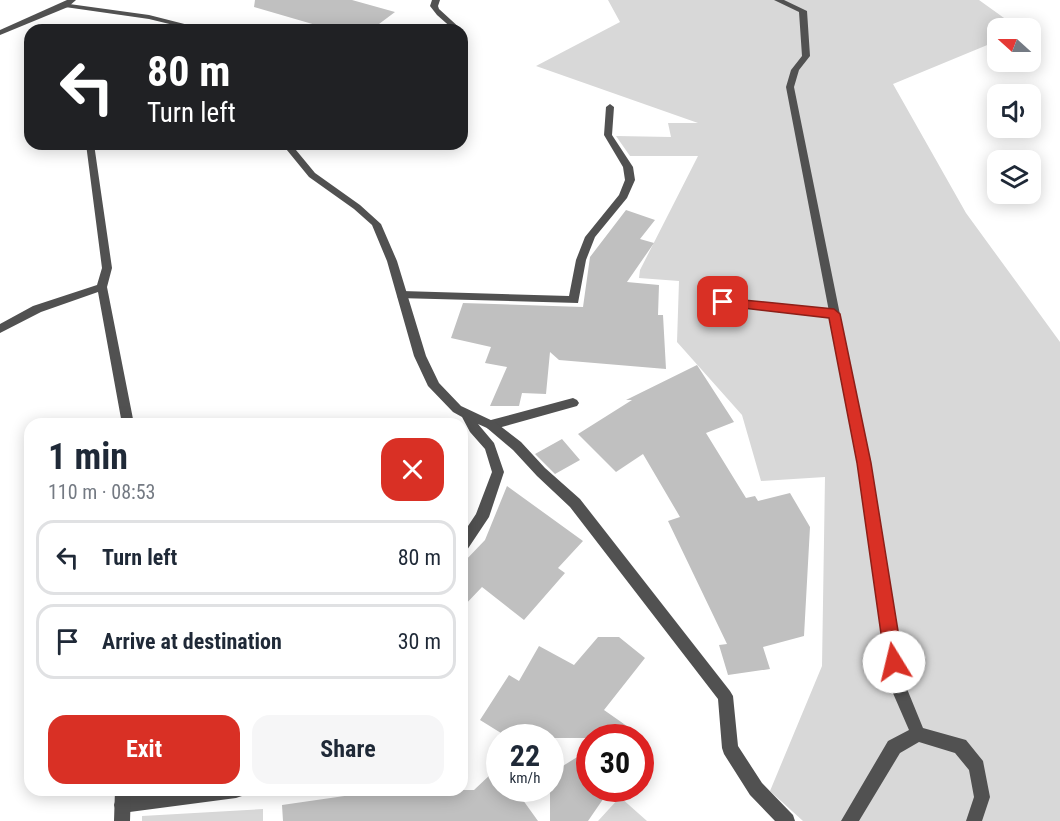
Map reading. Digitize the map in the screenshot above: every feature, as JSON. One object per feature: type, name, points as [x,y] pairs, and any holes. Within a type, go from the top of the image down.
[{"type":"street","points":[[436,0],[434,6],[438,14],[452,24]]},
{"type":"street","points":[[778,0],[803,11],[806,56],[795,70],[790,87],[864,463],[897,684],[918,734]]},
{"type":"street","points":[[0,33],[69,3],[179,24]]},
{"type":"street","points":[[402,296],[573,300],[580,261],[591,235],[629,186],[628,167],[608,135],[610,107]]},
{"type":"street","points":[[91,150],[107,268],[102,287],[127,418]]},
{"type":"street","points":[[291,150],[312,175],[357,207],[376,224],[392,261],[420,356],[434,386],[457,409],[491,425],[518,446],[541,472],[575,503],[725,696],[730,748],[756,789],[787,821]]},
{"type":"street","points":[[0,329],[37,309],[102,287]]},
{"type":"street","points":[[723,302],[834,314]]},
{"type":"street","points":[[491,425],[573,403]]},
{"type":"street","points":[[466,413],[474,429],[490,447],[498,472],[482,517],[468,537]]},
{"type":"street","points":[[849,821],[894,747],[918,734],[960,746],[977,767],[982,797],[974,821]]},
{"type":"street","points":[[123,805],[191,796]]},
{"type":"shaded area","points":[[608,0],[979,0],[1004,18],[987,18],[987,45],[893,84],[966,213],[1060,342],[1060,821],[803,821],[770,791],[822,666],[825,477],[761,481],[742,415],[677,342],[679,281],[639,278],[640,270],[698,156],[630,156],[616,136],[671,137],[668,123],[698,123],[536,66],[620,22]]},
{"type":"shaded area","points":[[615,802],[626,802],[647,821],[598,821]]},
{"type":"shaded area","points":[[263,809],[263,821],[142,821],[142,816]]},
{"type":"building","points":[[255,0],[352,0],[395,12],[379,24],[312,24],[254,7]]},
{"type":"building","points":[[626,210],[655,220],[640,239],[654,243],[627,282],[659,285],[658,315],[663,315],[666,369],[559,360],[550,352],[546,394],[522,393],[519,406],[490,406],[507,367],[485,363],[491,347],[451,338],[463,303],[583,307],[590,257]]},
{"type":"building","points":[[697,365],[734,422],[706,433],[746,498],[755,496],[758,501],[790,493],[810,527],[804,636],[763,647],[770,669],[728,675],[719,645],[727,644],[668,521],[680,517],[643,454],[616,472],[578,434],[632,400],[626,400]]},
{"type":"building","points":[[562,439],[580,460],[555,474],[535,454]]},
{"type":"building","points":[[507,486],[583,541],[558,568],[565,573],[524,620],[482,587],[468,602],[468,558],[485,540]]},
{"type":"building","points":[[598,637],[619,637],[645,658],[604,710],[624,724],[576,724],[576,738],[564,738],[564,724],[486,724],[480,720],[509,675],[519,681],[539,646],[574,665]]},
{"type":"building","points":[[576,758],[576,802],[601,802],[588,821],[550,821],[550,802],[564,802],[564,765]]},
{"type":"building","points":[[486,779],[486,802],[524,802],[538,821],[283,821],[282,805],[344,796],[468,796],[468,790],[474,790]]},
{"type":"route","points":[[723,302],[834,314],[864,463],[894,662]]}]
